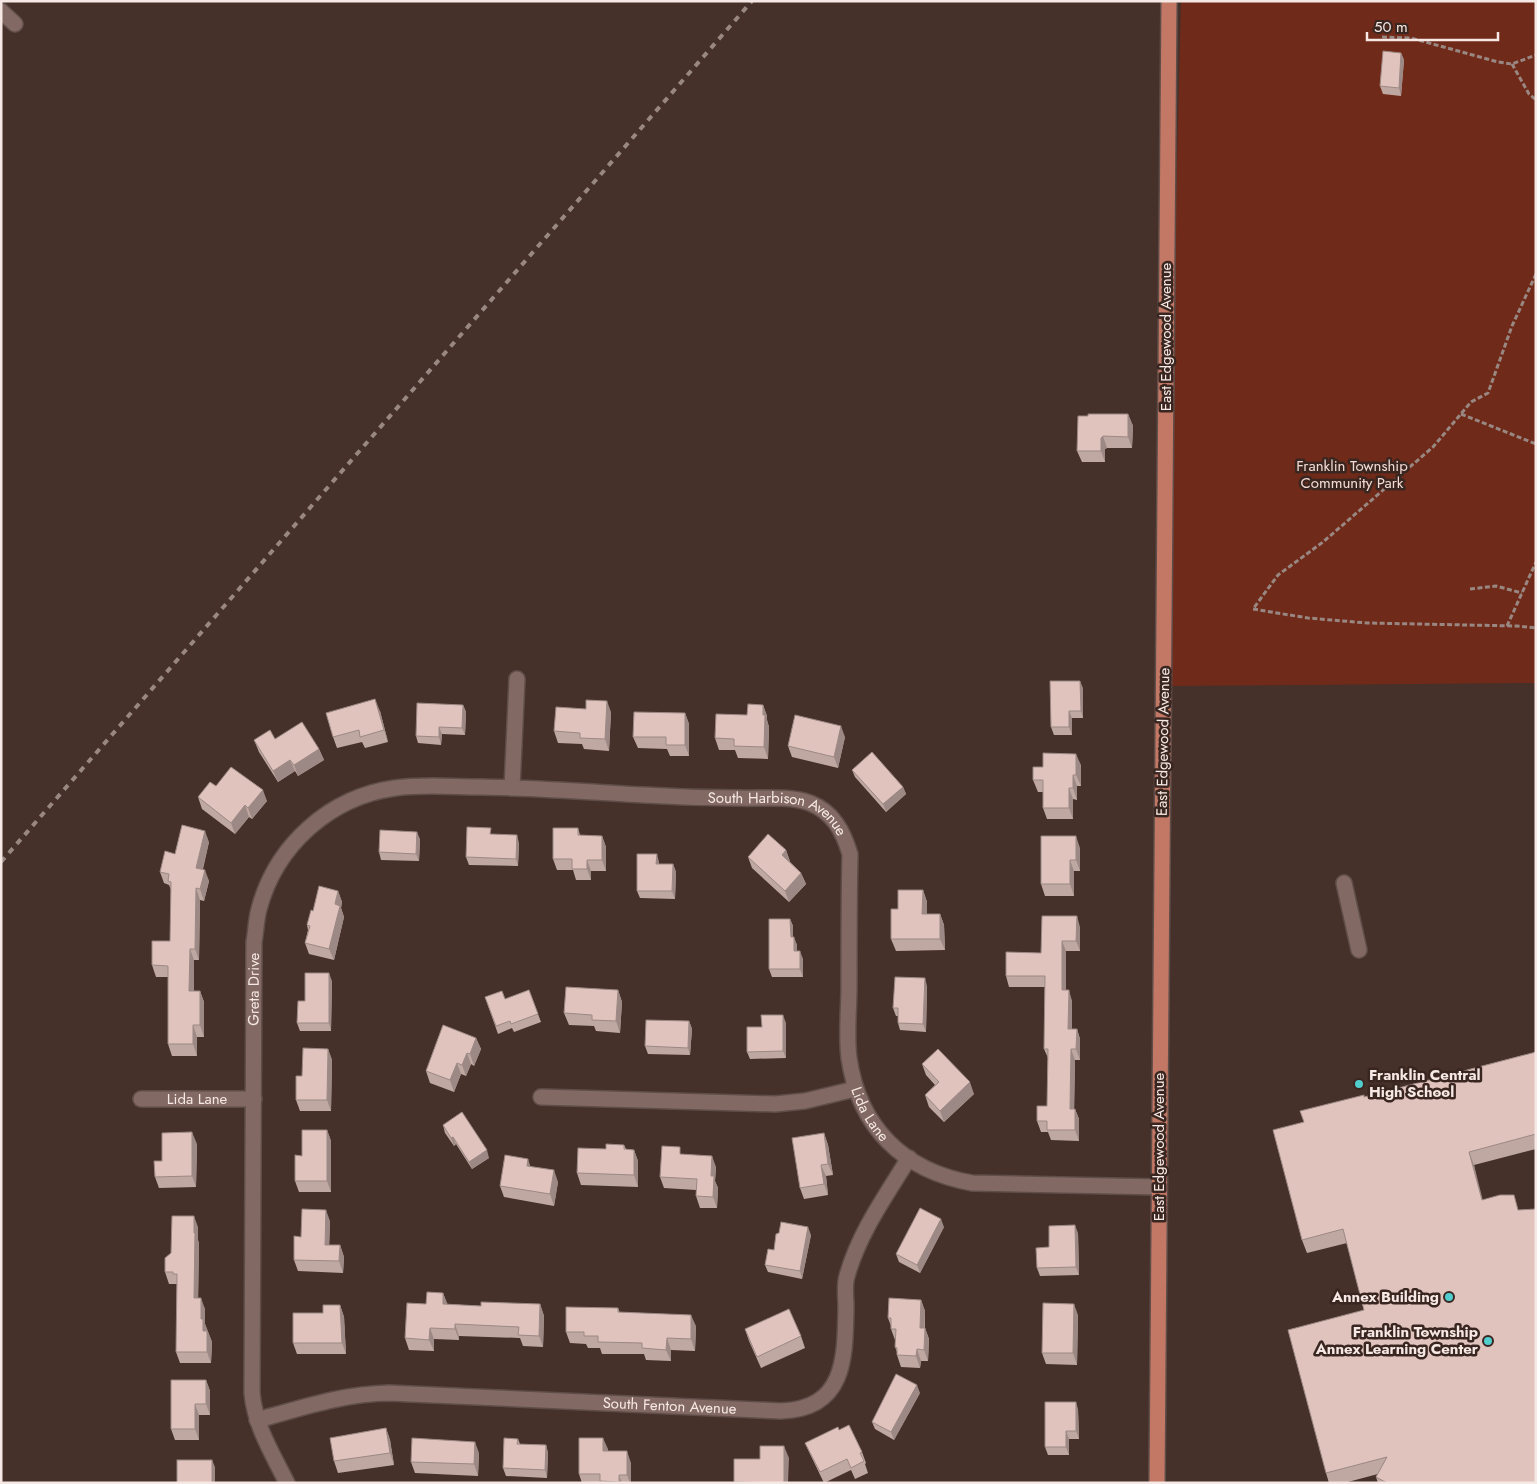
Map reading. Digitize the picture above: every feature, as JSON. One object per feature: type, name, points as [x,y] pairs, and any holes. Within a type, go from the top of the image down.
[{"type":"main road","name":"East Edgewood Avenue","points":[[1157,1483],[1169,1]]},
{"type":"street","points":[[1,11],[16,24]]},
{"type":"street","points":[[512,788],[517,679]]},
{"type":"street","name":"Greta Drive","points":[[287,1483],[262,1433],[257,1420],[252,1393],[254,942],[259,908],[271,878],[287,850],[303,832],[342,804],[373,792],[396,787],[512,788]]},
{"type":"street","name":"South Harbison Avenue","points":[[512,788],[702,798],[789,799],[804,801],[826,812],[842,831],[850,854],[849,1057],[855,1089]]},
{"type":"street","points":[[1344,883],[1359,950]]},
{"type":"street","name":"Lida Lane","points":[[542,1097],[775,1104],[805,1101],[855,1089],[865,1111],[889,1143],[909,1158],[938,1175],[972,1183],[1159,1187]]},
{"type":"street","name":"Lida Lane","points":[[141,1099],[254,1099]]},
{"type":"street","name":"South Fenton Avenue","points":[[257,1420],[337,1398],[381,1394],[781,1411],[806,1407],[826,1394],[836,1381],[842,1366],[845,1350],[846,1279],[861,1237],[909,1158]]},
{"type":"path","points":[[1382,37],[1411,38],[1498,62],[1512,64],[1536,55]]},
{"type":"path","points":[[1512,64],[1529,94],[1536,100]]},
{"type":"path","points":[[1536,274],[1512,326],[1488,393],[1471,402],[1433,446],[1323,542],[1278,575],[1253,609],[1308,618],[1367,623],[1536,628]]},
{"type":"path","points":[[1461,414],[1536,444]]},
{"type":"path","points":[[1507,626],[1536,562]]},
{"type":"path","points":[[1470,589],[1496,586],[1522,593]]},
{"type":"green space","name":"Franklin Township Community Park","points":[[1181,1],[1536,1],[1536,683],[1164,686]]},
{"type":"building","points":[[1383,51],[1401,53],[1399,88],[1380,86]]},
{"type":"building","points":[[1088,414],[1128,414],[1128,437],[1103,436],[1101,438],[1101,451],[1077,451],[1078,416],[1088,416]]},
{"type":"building","points":[[1050,681],[1080,681],[1081,711],[1069,711],[1069,727],[1051,727]]},
{"type":"building","points":[[375,699],[384,730],[360,737],[359,730],[333,737],[326,713]]},
{"type":"building","points":[[586,700],[607,701],[605,739],[580,738],[580,733],[554,731],[556,707],[586,709]]},
{"type":"building","points":[[417,703],[463,705],[462,728],[439,727],[439,737],[416,736]]},
{"type":"building","points":[[748,704],[763,705],[763,715],[765,715],[764,747],[734,746],[734,739],[715,738],[716,714],[747,715]]},
{"type":"building","points":[[634,712],[685,713],[685,745],[666,745],[666,737],[633,737]]},
{"type":"building","points":[[795,715],[841,726],[834,757],[788,746]]},
{"type":"building","points":[[302,722],[319,749],[294,765],[290,760],[273,771],[254,740],[270,730],[275,739]]},
{"type":"building","points":[[872,752],[903,787],[883,804],[852,770]]},
{"type":"building","points":[[1043,753],[1076,754],[1076,775],[1073,775],[1073,788],[1069,788],[1069,808],[1043,808],[1043,780],[1033,780],[1033,767],[1043,767]]},
{"type":"building","points":[[231,767],[263,790],[248,808],[245,805],[231,823],[198,797],[210,782],[216,786]]},
{"type":"building","points":[[182,825],[205,831],[196,868],[205,870],[200,889],[196,888],[195,949],[190,949],[189,991],[200,991],[200,1025],[193,1025],[193,1044],[168,1044],[168,966],[152,965],[152,941],[170,941],[171,882],[168,881],[169,874],[160,872],[165,851],[175,854]]},
{"type":"building","points":[[467,827],[491,828],[490,834],[517,835],[516,859],[466,857]]},
{"type":"building","points":[[553,828],[578,828],[578,835],[602,836],[602,860],[587,860],[587,869],[572,869],[572,859],[553,859]]},
{"type":"building","points":[[380,830],[417,832],[416,854],[379,852]]},
{"type":"building","points":[[768,834],[786,850],[782,855],[801,873],[785,891],[748,857]]},
{"type":"building","points":[[1041,836],[1076,836],[1076,860],[1070,860],[1070,884],[1041,884]]},
{"type":"building","points":[[637,854],[657,854],[656,864],[673,864],[672,891],[637,891]]},
{"type":"building","points":[[319,886],[338,891],[335,904],[340,906],[329,949],[305,943],[310,926],[307,925],[311,910],[313,911]]},
{"type":"building","points":[[898,890],[923,890],[922,914],[940,914],[940,939],[891,939],[891,909],[898,909]]},
{"type":"building","points":[[1042,916],[1077,916],[1076,941],[1062,941],[1062,990],[1069,990],[1068,1029],[1077,1029],[1076,1049],[1071,1049],[1070,1109],[1075,1109],[1075,1130],[1047,1130],[1047,1121],[1037,1121],[1037,1106],[1047,1106],[1048,1049],[1044,1049],[1045,976],[1006,976],[1006,952],[1041,953]]},
{"type":"building","points":[[769,919],[790,919],[791,937],[794,937],[794,951],[800,951],[800,969],[769,969]]},
{"type":"building","points":[[305,973],[329,973],[329,1023],[297,1023],[298,1001],[305,1001]]},
{"type":"building","points":[[895,977],[925,978],[923,1024],[898,1023],[898,1008],[893,1008]]},
{"type":"building","points":[[566,987],[618,990],[616,1021],[592,1020],[592,1015],[564,1013]]},
{"type":"building","points":[[529,990],[538,1014],[511,1024],[510,1021],[496,1026],[485,997],[502,991],[505,999]]},
{"type":"building","points":[[761,1015],[783,1015],[783,1051],[747,1052],[747,1027],[762,1027]]},
{"type":"building","points":[[646,1020],[689,1021],[688,1048],[645,1046]]},
{"type":"building","points":[[443,1025],[476,1038],[470,1054],[467,1053],[462,1065],[457,1063],[450,1080],[426,1071]]},
{"type":"building","points":[[303,1048],[328,1049],[327,1100],[296,1100],[296,1076],[302,1076]]},
{"type":"building","points":[[938,1049],[970,1082],[940,1111],[925,1095],[939,1082],[922,1064]]},
{"type":"building","name":"Annex Building","points":[[1536,1052],[1536,1134],[1469,1152],[1482,1200],[1500,1195],[1514,1195],[1518,1210],[1536,1209],[1536,1483],[1387,1483],[1376,1477],[1387,1457],[1326,1473],[1288,1330],[1364,1310],[1343,1229],[1302,1240],[1273,1130],[1304,1122],[1300,1111],[1364,1095],[1364,1097]]},
{"type":"building","points":[[462,1112],[487,1150],[469,1162],[443,1125]]},
{"type":"building","points":[[302,1130],[327,1130],[327,1181],[295,1181],[295,1155],[302,1156]]},
{"type":"building","points":[[192,1132],[192,1176],[155,1177],[154,1161],[162,1161],[162,1133]]},
{"type":"building","points":[[824,1133],[828,1164],[821,1165],[824,1184],[800,1188],[792,1138]]},
{"type":"building","points":[[606,1144],[624,1145],[624,1149],[634,1150],[634,1175],[577,1173],[578,1148],[606,1149]]},
{"type":"building","points":[[662,1146],[680,1147],[680,1154],[712,1156],[711,1176],[714,1176],[713,1197],[696,1196],[697,1179],[660,1177]]},
{"type":"building","points":[[505,1155],[528,1159],[527,1166],[554,1170],[550,1194],[500,1186]]},
{"type":"building","points":[[920,1208],[941,1219],[917,1265],[896,1254]]},
{"type":"building","points":[[302,1209],[326,1210],[325,1245],[340,1245],[339,1261],[294,1260],[294,1236],[301,1237]]},
{"type":"building","points":[[172,1216],[194,1216],[194,1298],[201,1298],[203,1331],[207,1331],[207,1352],[176,1352],[177,1274],[165,1272],[165,1258],[171,1253]]},
{"type":"building","points":[[781,1222],[808,1227],[800,1271],[765,1265],[768,1249],[774,1250],[776,1234],[779,1233]]},
{"type":"building","points":[[1075,1225],[1076,1267],[1037,1268],[1036,1248],[1049,1247],[1049,1226]]},
{"type":"building","points":[[427,1292],[443,1293],[443,1304],[481,1306],[481,1302],[540,1304],[539,1336],[518,1335],[519,1327],[455,1324],[455,1329],[430,1328],[429,1340],[405,1338],[407,1303],[426,1304]]},
{"type":"building","points":[[889,1298],[921,1300],[920,1328],[925,1328],[924,1350],[917,1349],[916,1356],[897,1355],[897,1348],[895,1347],[896,1329],[891,1329],[891,1318],[888,1318]]},
{"type":"building","points":[[1043,1303],[1074,1304],[1073,1353],[1042,1353]]},
{"type":"building","points":[[323,1305],[340,1305],[342,1343],[293,1343],[293,1313],[323,1313]]},
{"type":"building","points":[[566,1307],[618,1308],[618,1312],[691,1315],[691,1339],[667,1338],[666,1350],[642,1348],[642,1343],[598,1342],[598,1336],[584,1336],[584,1332],[566,1332]]},
{"type":"building","points":[[789,1309],[801,1336],[757,1357],[745,1329]]},
{"type":"building","points":[[896,1374],[917,1385],[891,1432],[872,1422]]},
{"type":"building","points":[[171,1380],[206,1380],[206,1404],[195,1404],[195,1429],[171,1429]]},
{"type":"building","points":[[1045,1402],[1076,1402],[1076,1431],[1066,1431],[1066,1447],[1045,1447]]},
{"type":"building","points":[[849,1425],[862,1452],[860,1453],[864,1461],[851,1468],[847,1459],[820,1472],[805,1443],[838,1427],[839,1430]]},
{"type":"building","points":[[386,1428],[390,1453],[334,1461],[330,1438]]},
{"type":"building","points":[[412,1438],[475,1442],[474,1464],[411,1462]]},
{"type":"building","points":[[504,1438],[518,1439],[517,1444],[546,1445],[545,1470],[503,1468]]},
{"type":"building","points":[[579,1438],[603,1438],[603,1451],[627,1451],[627,1475],[619,1475],[619,1482],[600,1481],[600,1474],[579,1474]]},
{"type":"building","points":[[760,1446],[784,1446],[784,1483],[734,1482],[734,1459],[760,1459]]},
{"type":"building","points":[[177,1460],[212,1460],[212,1483],[177,1483]]},
{"type":"railway","points":[[1,862],[752,1]]},
{"type":"place","name":"Franklin Central High School","points":[[1359,1084]]},
{"type":"place","name":"Annex Building","points":[[1449,1297]]},
{"type":"place","name":"Franklin Township Annex Learning Center","points":[[1488,1341]]}]
